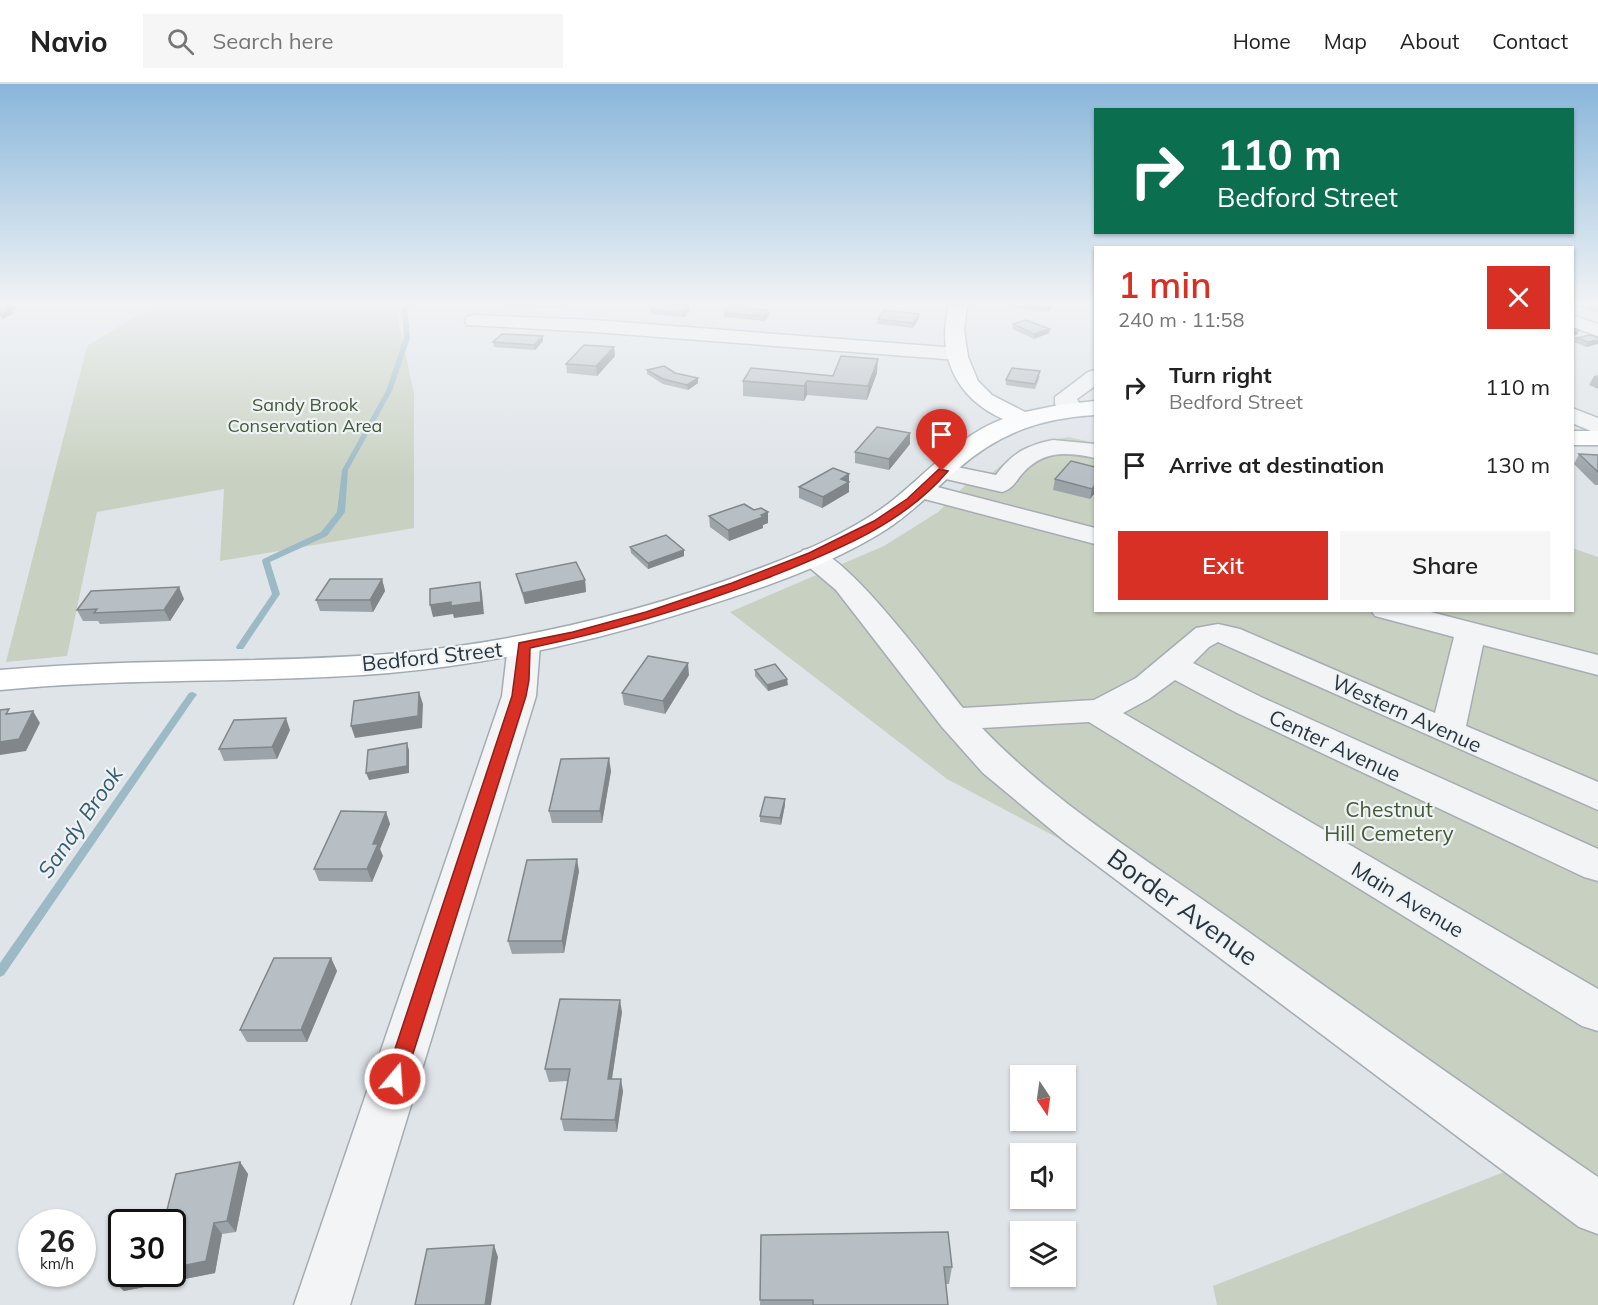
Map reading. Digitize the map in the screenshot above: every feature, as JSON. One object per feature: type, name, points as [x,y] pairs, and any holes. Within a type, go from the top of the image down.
[{"type":"main road","points":[[960,362],[968,381],[978,395],[986,402],[1022,419]]},
{"type":"main road","name":"Bedford Street","points":[[0,680],[129,670],[348,666],[445,657],[574,635],[651,614],[813,556],[878,523],[922,491],[975,442],[1022,419],[1083,409]]},
{"type":"main road","points":[[1574,438],[1598,438]]},
{"type":"street","points":[[1083,409],[1066,404],[1066,397],[1094,377]]},
{"type":"street","points":[[1574,416],[1598,427]]},
{"type":"street","points":[[942,471],[1002,484],[1016,464],[1041,448],[1060,445],[1094,451]]},
{"type":"street","points":[[922,491],[1094,536]]},
{"type":"street","name":"Border Avenue","points":[[813,556],[846,584],[954,719],[996,764],[1080,832],[1483,1127],[1598,1208]]},
{"type":"street","points":[[1394,612],[1598,665]]},
{"type":"street","points":[[1502,612],[1511,642]]},
{"type":"street","points":[[1448,730],[1470,632]]},
{"type":"street","name":"Western Avenue","points":[[1173,665],[1204,636],[1215,633],[1229,636],[1598,796]]},
{"type":"street","points":[[322,1305],[519,696],[524,645]]},
{"type":"street","points":[[954,719],[1095,711],[1120,703],[1173,665]]},
{"type":"street","name":"Center Avenue","points":[[1173,665],[1249,705],[1598,866]]},
{"type":"street","name":"Main Avenue","points":[[1095,711],[1598,1012]]},
{"type":"green space","name":"Sandy Brook Conservation Area","points":[[83,362],[407,362],[414,394],[414,528],[220,561],[224,489],[97,512],[67,656],[6,662]]},
{"type":"green space","name":"Chestnut Hill Cemetery","points":[[1069,437],[1094,443],[1094,612],[1574,612],[1574,549],[1598,557],[1598,1305],[1217,1305],[1213,1286],[1504,1172],[1073,846],[947,779],[730,612],[884,546],[938,512],[977,474],[991,474],[1020,449],[1045,441]]},
{"type":"building","points":[[568,362],[600,362],[596,366],[566,364]]},
{"type":"building","points":[[839,362],[877,362],[868,386],[807,381],[804,386],[743,381],[751,368],[833,376]]},
{"type":"building","points":[[664,366],[675,373],[698,378],[687,385],[663,379],[647,370]]},
{"type":"building","points":[[1012,368],[1040,371],[1035,384],[1006,380]]},
{"type":"building","points":[[877,427],[910,433],[889,459],[855,452]]},
{"type":"building","points":[[1579,454],[1598,455],[1598,472]]},
{"type":"building","points":[[1071,461],[1094,467],[1092,489],[1055,479]]},
{"type":"building","points":[[833,468],[849,474],[841,479],[849,482],[823,497],[799,487]]},
{"type":"building","points":[[744,504],[754,510],[761,508],[768,512],[761,515],[763,517],[728,530],[709,516]]},
{"type":"building","points":[[666,535],[684,550],[648,563],[630,547]]},
{"type":"building","points":[[576,562],[585,580],[523,593],[516,574]]},
{"type":"building","points":[[330,579],[382,579],[370,600],[316,600]]},
{"type":"building","points":[[480,582],[481,602],[451,606],[451,602],[430,605],[430,589]]},
{"type":"building","points":[[179,587],[164,610],[94,613],[97,609],[77,610],[91,591]]},
{"type":"building","points":[[648,656],[688,663],[663,701],[622,693]]},
{"type":"building","points":[[775,664],[787,679],[767,685],[755,670]]},
{"type":"building","points":[[419,692],[418,716],[351,726],[354,701]]},
{"type":"building","points":[[9,709],[6,714],[33,711],[19,739],[0,742],[0,710]]},
{"type":"building","points":[[286,718],[272,747],[219,749],[234,720]]},
{"type":"building","points":[[407,743],[407,766],[366,773],[368,750]]},
{"type":"building","points":[[609,758],[600,811],[549,811],[561,759]]},
{"type":"building","points":[[765,797],[785,799],[780,818],[760,816]]},
{"type":"building","points":[[341,811],[386,812],[373,844],[378,844],[367,869],[314,869]]},
{"type":"building","points":[[577,859],[562,941],[508,941],[527,860]]},
{"type":"building","points":[[274,958],[331,958],[301,1030],[240,1030]]},
{"type":"building","points":[[560,999],[620,1000],[608,1079],[621,1079],[615,1120],[561,1119],[570,1069],[545,1069]]},
{"type":"building","points":[[240,1162],[227,1221],[214,1223],[206,1261],[186,1265],[186,1209],[167,1209],[176,1174]]},
{"type":"building","points":[[948,1232],[952,1267],[944,1267],[948,1305],[813,1305],[813,1300],[760,1300],[761,1235]]},
{"type":"building","points":[[494,1245],[485,1305],[415,1305],[427,1249]]},
{"type":"waterway","name":"Sandy Brook","points":[[240,647],[276,594],[266,561],[324,534],[341,512],[345,470],[389,391],[399,362]]},
{"type":"waterway","name":"Sandy Brook","points":[[0,972],[192,695]]},
{"type":"route","points":[[395,1079],[519,696],[524,665],[524,645],[574,635],[651,614],[813,556],[878,523],[911,501],[942,471]]}]
